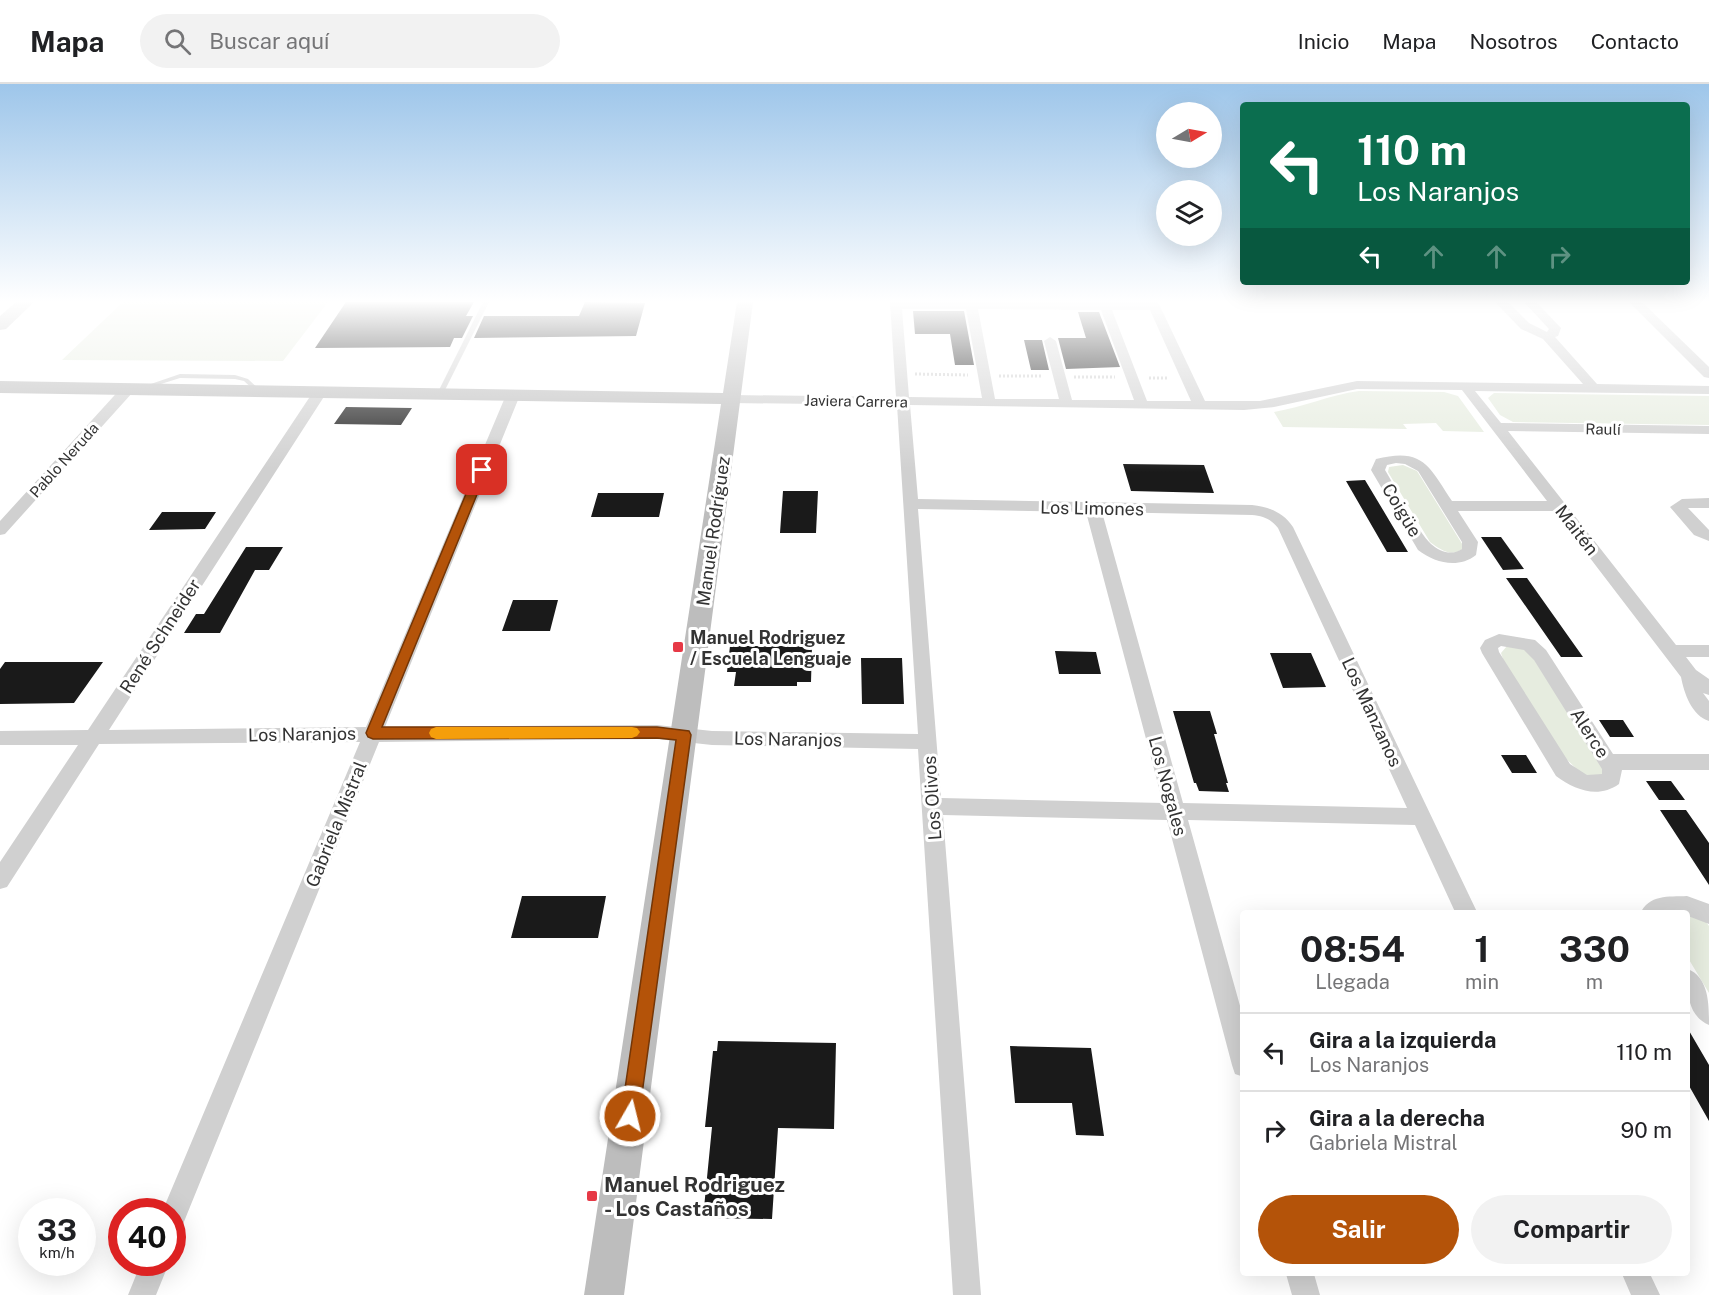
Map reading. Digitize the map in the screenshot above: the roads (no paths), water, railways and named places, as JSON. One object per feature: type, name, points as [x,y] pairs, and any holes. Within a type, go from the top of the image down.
[{"type":"street","name":"Manuel Rodríguez","points":[[604,1295],[737,359]]},
{"type":"street","name":"Los Olivos","points":[[900,359],[967,1295]]},
{"type":"street","points":[[981,359],[989,403]]},
{"type":"street","points":[[1055,359],[1067,404]]},
{"type":"street","points":[[1125,359],[1142,405]]},
{"type":"street","points":[[1178,359],[1200,406]]},
{"type":"street","points":[[1567,359],[1593,388]]},
{"type":"street","points":[[1693,359],[1709,374]]},
{"type":"street","name":"Javiera Carrera","points":[[0,387],[1200,406],[1276,404],[1326,390],[1357,385],[1709,390]]},
{"type":"street","name":"Maitén","points":[[1465,386],[1690,675],[1709,688]]},
{"type":"street","name":"Pablo Neruda","points":[[0,530],[132,389]]},
{"type":"street","name":"René Schneider","points":[[0,880],[320,392]]},
{"type":"street","name":"Gabriela Mistral","points":[[181,1198],[513,395]]},
{"type":"street","name":"Raulí","points":[[1497,427],[1709,430]]},
{"type":"street","name":"Coigüe","points":[[1396,459],[1408,460],[1419,465],[1447,507],[1470,542],[1470,551],[1464,556],[1453,558],[1440,556],[1424,546],[1378,470],[1378,464],[1385,460],[1396,459]]},
{"type":"street","name":"Los Limones","points":[[910,504],[1251,510],[1272,515]]},
{"type":"street","points":[[1708,506],[1682,504],[1678,507],[1698,531],[1709,536]]},
{"type":"street","points":[[1447,507],[1558,506]]},
{"type":"street","name":"Los Nogales","points":[[1094,508],[1240,1051]]},
{"type":"street","name":"Los Manzanos","points":[[1272,515],[1285,527],[1465,910]]},
{"type":"street","name":"Alerce","points":[[1499,640],[1519,641],[1536,650],[1608,762],[1612,768],[1612,778],[1602,784],[1578,781],[1563,770],[1491,653],[1489,648],[1491,644],[1499,640]]},
{"type":"street","points":[[1671,651],[1709,651]]},
{"type":"street","name":"Maitén","points":[[1690,675],[1693,693],[1709,714]]},
{"type":"street","name":"Los Naranjos","points":[[0,738],[657,732],[684,735],[928,742]]},
{"type":"street","points":[[1608,762],[1709,762]]},
{"type":"street","points":[[933,806],[1421,817]]},
{"type":"street","points":[[1655,910],[1658,907],[1687,906],[1709,914]]},
{"type":"street","points":[[1690,983],[1709,1014]]},
{"type":"street","points":[[141,1295],[149,1276]]},
{"type":"street","points":[[1301,1276],[1306,1295]]},
{"type":"street","points":[[1637,1276],[1646,1295]]},
{"type":"lane","points":[[440,394],[458,359]]},
{"type":"place","name":"Manuel Rodriguez / Escuela Lenguaje","points":[[678,647]]},
{"type":"place","name":"Manuel Rodriguez - Los Castaños","points":[[592,1196]]}]
